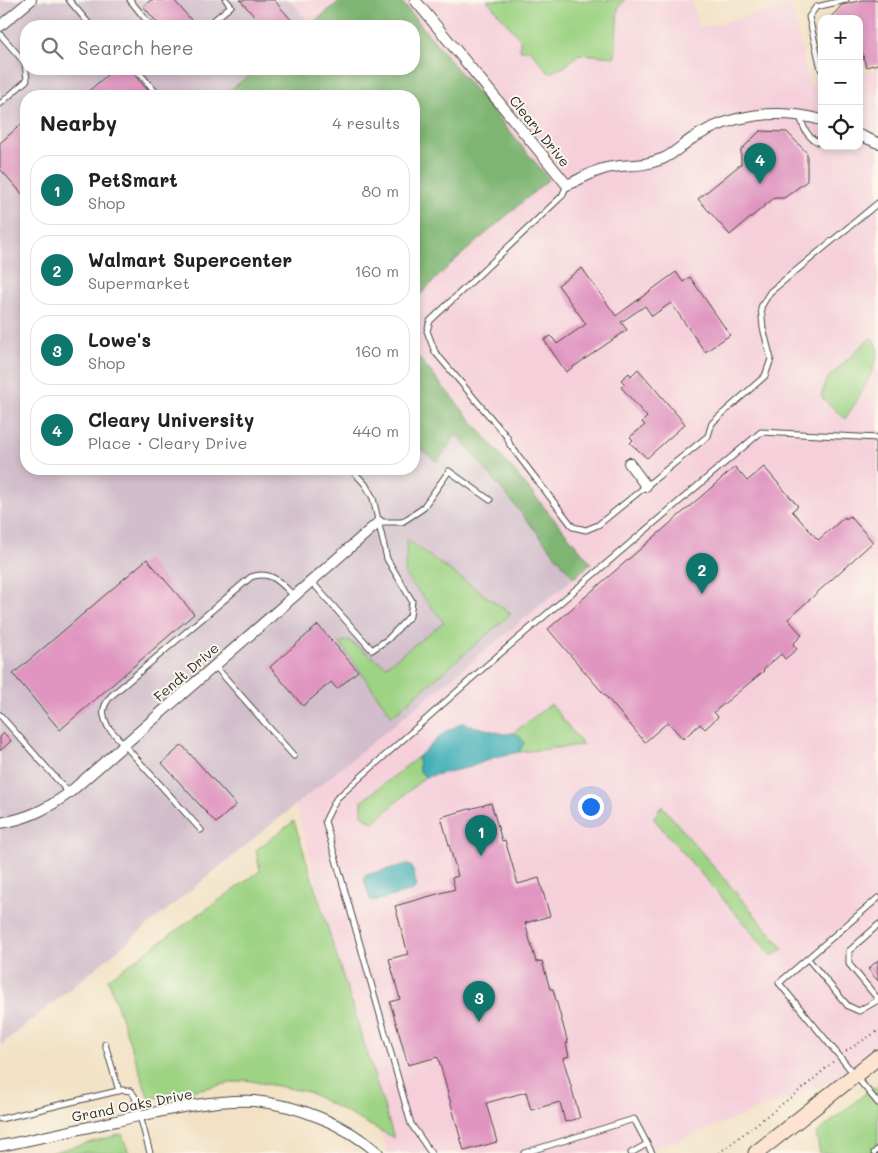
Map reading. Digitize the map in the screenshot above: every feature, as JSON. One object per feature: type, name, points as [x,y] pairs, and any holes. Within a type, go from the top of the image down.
[{"type":"main road","points":[[756,1153],[878,1057]]},
{"type":"street","points":[[0,26],[31,0]]},
{"type":"street","name":"Cleary Drive","points":[[415,0],[567,185],[611,167],[642,166],[666,158],[694,137],[723,122],[774,112],[818,119]]},
{"type":"street","points":[[863,137],[878,143]]},
{"type":"street","points":[[629,463],[646,486]]},
{"type":"street","name":"Fendt Drive","points":[[0,823],[19,820],[36,814],[69,793],[379,522]]},
{"type":"street","name":"Grand Oaks Drive","points":[[0,1146],[184,1106],[252,1101],[284,1105],[312,1114],[345,1130],[378,1153]]},
{"type":"lane","points":[[69,0],[86,20]]},
{"type":"lane","points":[[130,0],[146,20]]},
{"type":"lane","points":[[214,20],[231,6],[226,0]]},
{"type":"lane","points":[[819,60],[809,17],[816,7],[846,0]]},
{"type":"lane","points":[[0,34],[20,57]]},
{"type":"lane","points":[[0,104],[27,80],[26,75]]},
{"type":"lane","points":[[141,75],[154,90]]},
{"type":"lane","points":[[800,115],[802,126],[809,137],[818,141]]},
{"type":"lane","points":[[567,185],[562,196],[430,321],[427,331],[429,341],[435,352],[507,437],[510,445],[573,527],[586,530],[598,526],[708,436],[712,423],[765,376],[771,359],[762,328],[761,307],[770,292],[878,203]]},
{"type":"lane","points":[[431,1153],[412,1124],[325,821],[336,800],[488,664],[761,432],[878,437],[878,470]]},
{"type":"lane","points":[[379,522],[402,522],[422,509],[448,471],[490,500]]},
{"type":"lane","points":[[311,581],[372,650],[388,639],[410,616],[412,601],[388,559],[373,498],[356,475]]},
{"type":"lane","points":[[201,830],[108,727],[102,716],[103,705],[111,696],[251,577],[260,574],[271,575],[294,596]]},
{"type":"lane","points":[[214,665],[294,756]]},
{"type":"lane","points":[[0,715],[69,793]]},
{"type":"lane","points":[[878,898],[780,983],[878,1102]]},
{"type":"lane","points":[[808,959],[848,1006],[859,1011],[878,1000],[849,964],[849,950],[878,926]]},
{"type":"lane","points":[[105,1044],[119,1091]]},
{"type":"lane","points":[[0,1119],[119,1091],[131,1090],[150,1153]]},
{"type":"lane","points":[[524,1153],[634,1119],[652,1153]]},
{"type":"lane","points":[[631,1153],[647,1144]]},
{"type":"lane","points":[[874,1153],[878,1149]]},
{"type":"path","points":[[719,1153],[808,1084],[840,1056],[878,1032]]},
{"type":"shaded area","points":[[0,0],[290,0],[307,20],[20,20],[20,75],[249,75],[231,90],[20,90],[20,475],[420,475],[420,448],[437,462],[457,433],[574,578],[0,1046]]},
{"type":"shaded area","points":[[290,0],[341,0],[317,20],[307,20]]},
{"type":"shaded area","points":[[400,0],[691,0],[700,28],[791,5],[810,86],[818,84],[818,150],[863,150],[863,73],[878,69],[878,1044],[836,1080],[644,1153],[390,1153],[386,1149],[296,804],[591,563],[420,359],[420,295],[452,263],[549,179],[420,24],[420,20],[417,20]]},
{"type":"green space","points":[[341,0],[400,0],[417,20],[316,20]]},
{"type":"green space","points":[[487,0],[625,0],[618,8],[615,57],[579,54],[564,67],[549,73],[530,50],[520,50],[520,39]]},
{"type":"green space","points":[[420,24],[549,179],[452,263],[420,295],[420,90],[231,90],[249,75],[420,75]]},
{"type":"green space","points":[[871,337],[878,347],[874,365],[866,385],[845,419],[821,397],[826,380]]},
{"type":"green space","points":[[420,359],[591,563],[574,578],[457,434],[437,462],[420,448]]},
{"type":"green space","points":[[407,540],[511,614],[392,716],[340,643],[348,640],[386,666],[444,622],[405,575]]},
{"type":"green space","points":[[551,704],[583,745],[519,752],[524,743],[519,735],[513,733]]},
{"type":"green space","points":[[418,757],[419,770],[425,777],[373,823],[362,815],[362,801]]},
{"type":"green space","points":[[662,806],[784,949],[772,956],[653,818]]},
{"type":"green space","points":[[294,821],[394,1138],[308,1092],[246,1080],[149,1099],[108,979],[260,871],[256,850]]},
{"type":"green space","points":[[873,1087],[878,1088],[878,1153],[820,1153],[816,1134]]},
{"type":"green space","points":[[122,1134],[129,1153],[50,1153]]},
{"type":"water","points":[[462,723],[504,734],[513,733],[519,735],[524,743],[519,752],[495,757],[471,767],[425,777],[419,770],[418,757],[445,732]]},
{"type":"water","points":[[407,864],[412,867],[417,886],[414,890],[376,901],[370,900],[364,879],[366,875]]},
{"type":"building","points":[[151,0],[174,0],[191,20],[155,20],[143,6]]},
{"type":"building","points":[[240,0],[274,0],[291,20],[258,20]]},
{"type":"building","points":[[862,0],[878,0],[878,64],[866,67],[863,56],[863,15],[833,15],[842,5]]},
{"type":"building","points":[[107,75],[134,75],[148,90],[90,90]]},
{"type":"building","points":[[20,125],[20,191],[0,169],[0,143]]},
{"type":"building","points":[[760,131],[787,132],[807,153],[807,181],[784,198],[774,198],[730,235],[698,199],[741,164],[741,150]]},
{"type":"building","points":[[582,268],[616,316],[676,272],[683,282],[690,277],[730,335],[705,352],[671,303],[652,316],[645,306],[621,322],[627,330],[566,372],[544,340],[551,336],[557,344],[586,324],[558,285]]},
{"type":"building","points":[[638,369],[685,424],[647,458],[630,443],[633,440],[630,437],[645,425],[642,422],[647,417],[621,387],[625,384],[621,380],[629,373],[631,376]]},
{"type":"building","points":[[735,467],[747,481],[764,467],[798,506],[792,511],[818,540],[845,517],[846,519],[850,516],[873,542],[788,619],[802,635],[793,644],[797,649],[785,659],[781,654],[764,671],[714,712],[718,717],[705,729],[700,724],[683,739],[668,722],[645,742],[548,629]]},
{"type":"building","points":[[147,559],[194,614],[60,730],[13,674]]},
{"type":"building","points":[[318,625],[358,671],[337,689],[331,682],[303,706],[270,667]]},
{"type":"building","points":[[4,733],[11,741],[0,751],[0,737]]},
{"type":"building","points":[[182,745],[236,805],[216,823],[162,763]]},
{"type":"building","points":[[491,803],[502,841],[505,840],[518,884],[539,878],[550,916],[525,923],[536,962],[542,961],[550,989],[553,989],[568,1043],[566,1043],[569,1056],[563,1058],[580,1118],[565,1122],[560,1102],[531,1110],[526,1092],[486,1103],[497,1142],[464,1151],[438,1057],[408,1065],[390,1002],[400,999],[389,959],[408,954],[395,906],[455,889],[452,878],[458,876],[441,817]]},
{"type":"building","points":[[878,960],[878,981],[868,969]]},
{"type":"place","name":"Cleary University","points":[[760,184]]},
{"type":"place","name":"Walmart Supercenter","points":[[702,594]]},
{"type":"place","name":"PetSmart","points":[[481,856]]},
{"type":"place","name":"Lowe's","points":[[479,1022]]}]
